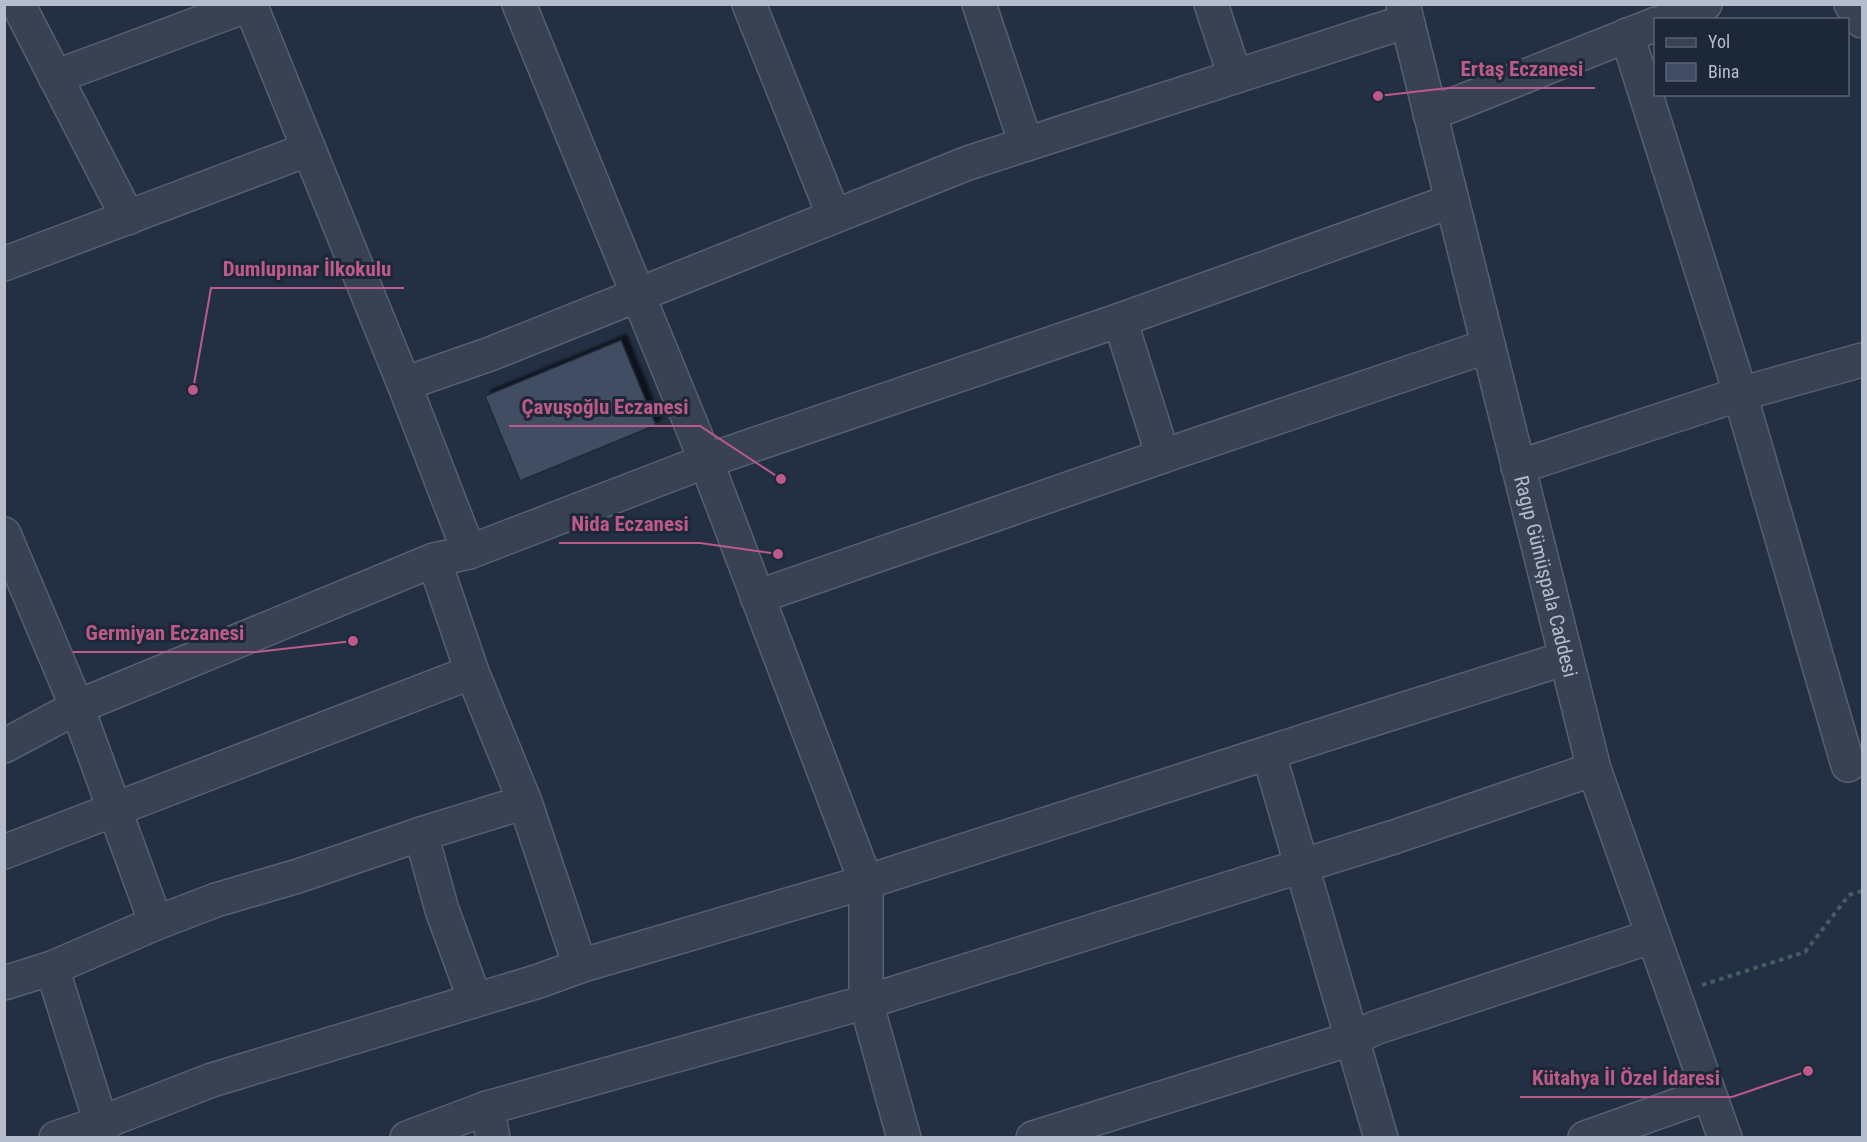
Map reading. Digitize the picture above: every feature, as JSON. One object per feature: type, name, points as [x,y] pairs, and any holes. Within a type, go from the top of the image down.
[{"type":"street","points":[[18,4],[128,218]]},
{"type":"street","points":[[519,4],[706,461],[866,882],[866,1002],[904,1137]]},
{"type":"street","points":[[749,4],[834,216]]},
{"type":"street","points":[[979,4],[1026,144]]},
{"type":"street","points":[[1211,4],[1234,76]]},
{"type":"street","points":[[1672,18],[1705,4]]},
{"type":"street","points":[[1851,4],[1863,21]]},
{"type":"street","points":[[55,77],[251,5],[404,384],[469,552]]},
{"type":"street","points":[[404,384],[490,354],[968,163],[1234,76],[1405,13]]},
{"type":"street","name":"Ragıp Gümüşpala Caddesi","points":[[1405,13],[1594,769],[1725,1137]]},
{"type":"street","points":[[1430,114],[1641,30],[1654,78]]},
{"type":"street","points":[[1659,96],[1740,394],[1848,765]]},
{"type":"street","points":[[4,264],[309,149]]},
{"type":"street","points":[[4,746],[77,707],[434,560],[469,552],[706,461],[1120,320],[1452,201]]},
{"type":"street","points":[[1120,320],[1163,456]]},
{"type":"street","points":[[757,597],[1488,346]]},
{"type":"street","points":[[1518,467],[1740,394],[1863,360]]},
{"type":"street","points":[[6,542],[77,707],[156,922]]},
{"type":"street","points":[[434,560],[472,672],[525,802],[580,966]]},
{"type":"street","points":[[56,1137],[101,1130],[212,1080],[539,981],[580,966],[866,882],[1566,658]]},
{"type":"street","points":[[4,852],[472,672]]},
{"type":"street","points":[[1269,754],[1354,1038],[1381,1137]]},
{"type":"street","points":[[407,1137],[490,1123],[866,1002],[1394,837],[1594,769]]},
{"type":"street","points":[[4,983],[52,968],[156,922],[216,900],[298,876],[421,834],[525,802]]},
{"type":"street","points":[[421,834],[442,909],[475,1000]]},
{"type":"street","points":[[1033,1137],[1354,1038],[1375,1028],[1653,936]]},
{"type":"street","points":[[52,968],[101,1130]]},
{"type":"street","points":[[1586,1137],[1709,1094]]},
{"type":"path","points":[[1674,994],[1805,952],[1849,895],[1863,891]]},
{"type":"building","points":[[621,340],[656,425],[520,481],[485,396]]},
{"type":"place","name":"Ertaş Eczanesi","points":[[1378,96]]},
{"type":"place","name":"Dumlupınar İlkokulu","points":[[193,390]]},
{"type":"place","name":"Çavuşoğlu Eczanesi","points":[[781,479]]},
{"type":"place","name":"Nida Eczanesi","points":[[778,554]]},
{"type":"place","name":"Germiyan Eczanesi","points":[[353,641]]},
{"type":"place","name":"Kütahya İl Özel İdaresi","points":[[1808,1071]]}]
